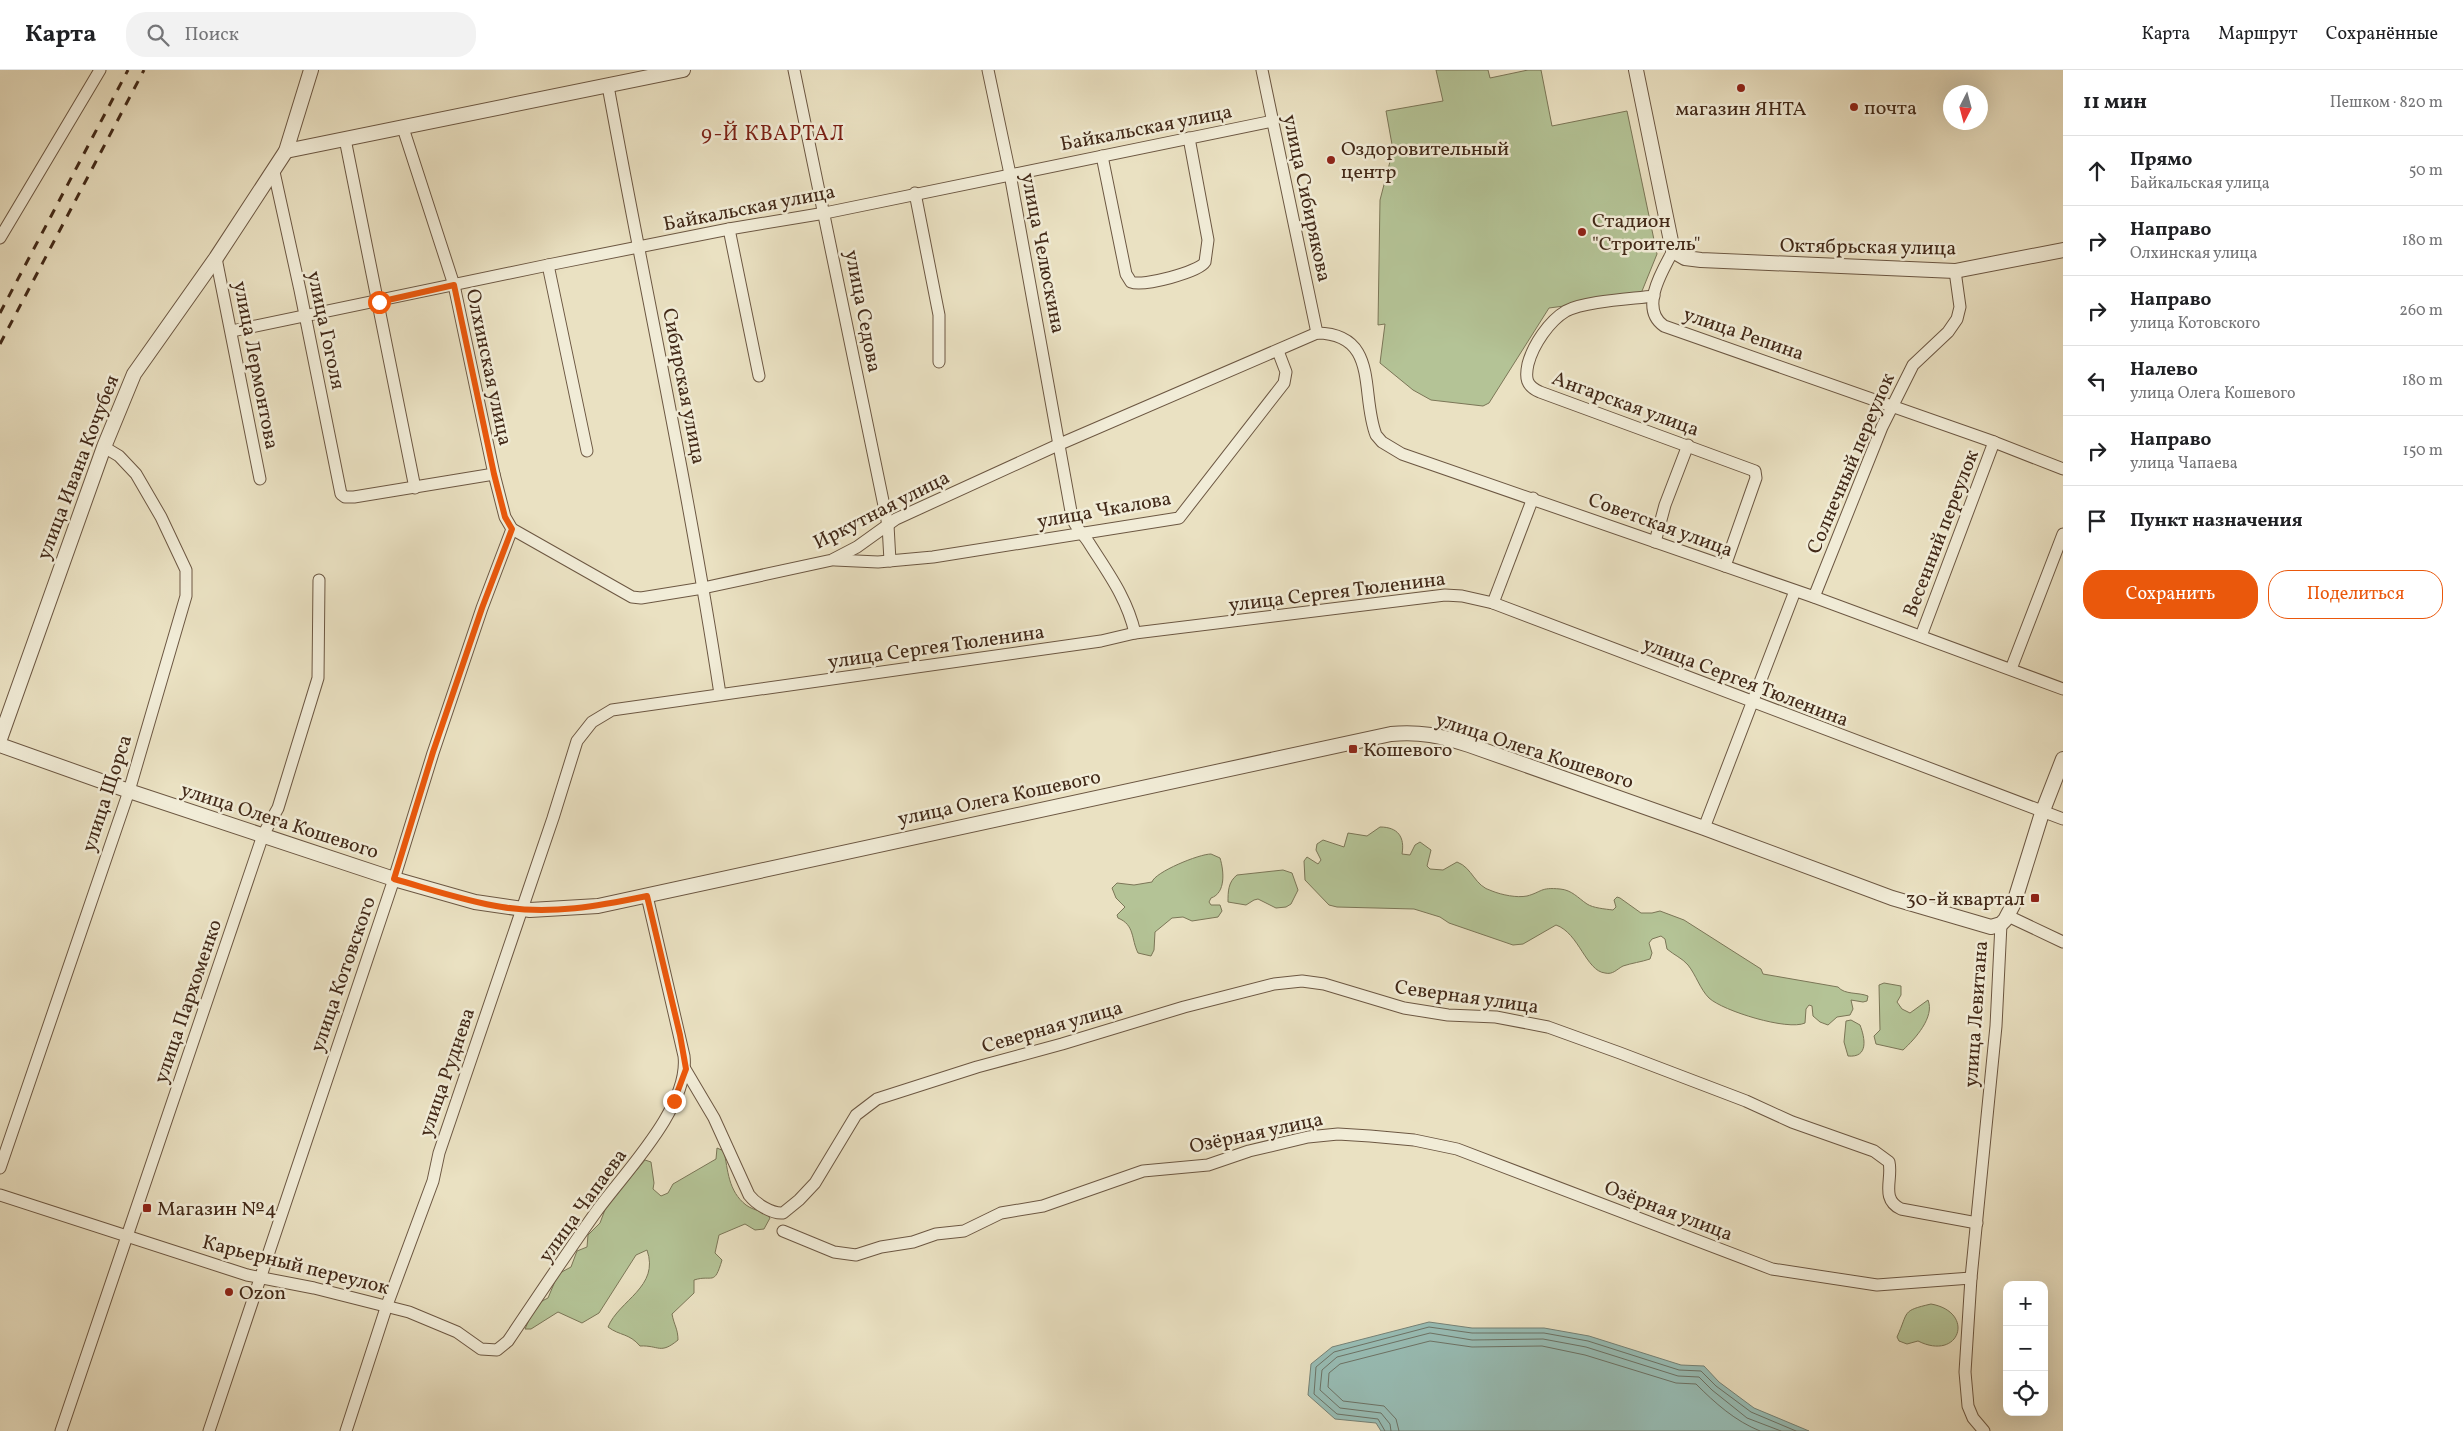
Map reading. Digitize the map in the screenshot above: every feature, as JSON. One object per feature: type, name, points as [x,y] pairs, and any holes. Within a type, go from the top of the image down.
[{"type":"street","points":[[0,238],[100,70]]},
{"type":"street","name":"улица Ивана Кочубея","points":[[0,739],[104,447],[134,374],[274,172],[286,151],[311,70]]},
{"type":"street","points":[[286,151],[683,70]]},
{"type":"street","name":"улица Седова","points":[[794,70],[888,525],[890,561]]},
{"type":"street","name":"улица Челюскина","points":[[988,70],[1010,174],[1072,517],[1076,528],[1120,588],[1128,607],[1135,633]]},
{"type":"street","name":"улица Сибирякова","points":[[1262,70],[1317,334]]},
{"type":"street","points":[[1636,70],[1673,251]]},
{"type":"street","name":"Сибирская улица","points":[[608,86],[703,588],[720,694]]},
{"type":"street","name":"Байкальская улица","points":[[232,331],[379,302],[548,265],[729,229],[825,213],[1273,121]]},
{"type":"street","name":"Олхинская улица","points":[[402,128],[454,285],[494,474],[505,517],[512,529]]},
{"type":"street","points":[[1102,156],[1126,274],[1131,282],[1140,283],[1190,272],[1200,268],[1206,262],[1208,240],[1189,138]]},
{"type":"street","points":[[345,139],[415,488],[494,474]]},
{"type":"street","name":"улица Гоголя","points":[[274,172],[331,439],[338,487],[343,496],[354,497],[415,488]]},
{"type":"street","points":[[915,193],[939,315],[939,362]]},
{"type":"street","points":[[729,229],[759,376]]},
{"type":"street","name":"Октябрьская улица","points":[[1673,251],[1685,258],[1701,260],[1955,271],[2063,250]]},
{"type":"street","name":"улица Репина","points":[[1673,251],[1663,269],[1654,296],[1654,316],[1664,326],[1994,442],[2063,469]]},
{"type":"street","name":"улица Лермонтова","points":[[216,258],[260,479]]},
{"type":"street","points":[[548,265],[587,451]]},
{"type":"street","name":"Солнечный переулок","points":[[1814,597],[1882,427],[1913,365],[1948,332],[1957,318],[1960,307],[1955,271]]},
{"type":"street","name":"Ангарская улица","points":[[1654,296],[1579,307],[1565,312],[1548,328],[1538,343],[1528,364],[1526,379],[1531,388],[1540,392],[1688,445],[1756,472],[1756,478],[1725,566]]},
{"type":"street","name":"Иркутная улица","points":[[512,529],[632,596],[641,598],[703,588],[832,560],[857,547],[896,519],[1060,444],[1317,334]]},
{"type":"street","name":"Советская улица","points":[[1317,334],[1343,337],[1362,358],[1373,426],[1382,442],[1402,454],[1814,597],[2063,689]]},
{"type":"street","name":"улица Чкалова","points":[[832,560],[890,561],[933,557],[1172,520],[1183,515],[1229,452],[1284,383],[1286,372],[1278,351]]},
{"type":"street","name":"Весенний переулок","points":[[1921,636],[1994,442]]},
{"type":"street","points":[[1655,542],[1665,505],[1688,445]]},
{"type":"street","name":"улица Щорса","points":[[0,1168],[129,791],[169,651],[184,606],[186,579],[182,559],[161,517],[136,474],[119,456],[104,447]]},
{"type":"street","points":[[1493,603],[1533,498]]},
{"type":"street","name":"улица Котовского","points":[[209,1431],[394,879],[433,752],[482,608],[512,529]]},
{"type":"street","points":[[2011,669],[2063,534]]},
{"type":"street","name":"улица Пархоменко","points":[[61,1431],[263,835],[278,808],[318,678],[320,662],[319,580]]},
{"type":"street","points":[[1704,828],[1795,591]]},
{"type":"street","name":"улица Сергея Тюленина","points":[[586,727],[598,717],[612,710],[1082,644],[1135,633],[1445,595],[1462,596],[1493,603],[2042,813],[2063,819]]},
{"type":"street","name":"улица Руднева","points":[[346,1431],[387,1305],[433,1181],[439,1153],[577,741],[586,727]]},
{"type":"street","name":"улица Олега Кошевого","points":[[0,745],[129,791],[394,879],[475,902],[521,909],[583,908],[647,896],[1153,784],[1407,732],[1438,735],[1469,745],[1704,828],[1892,898],[1991,927],[2004,920]]},
{"type":"street","name":"улица Левитана","points":[[1984,1431],[1968,1406],[1965,1372],[1971,1278],[1996,1026],[2004,920],[2063,759]]},
{"type":"street","points":[[647,896],[680,1035],[686,1069]]},
{"type":"street","points":[[2004,920],[2063,942]]},
{"type":"street","name":"Северная улица","points":[[686,1069],[714,1118],[749,1195],[756,1204],[780,1214],[808,1192],[831,1158],[856,1115],[877,1100],[977,1066],[1062,1044],[1184,1007],[1274,984],[1302,980],[1320,983],[1404,1008],[1448,1016],[1496,1017],[1548,1027],[1620,1052],[1746,1101],[1792,1122],[1874,1151],[1889,1162],[1889,1195],[1897,1207],[1977,1223]]},
{"type":"street","name":"улица Чапаева","points":[[492,1351],[500,1349],[508,1341],[598,1210],[644,1152],[674,1101],[686,1069]]},
{"type":"street","name":"Озёрная улица","points":[[783,1230],[834,1252],[856,1255],[881,1247],[912,1242],[936,1234],[964,1231],[1001,1213],[1043,1206],[1143,1171],[1208,1165],[1289,1140],[1338,1134],[1414,1140],[1457,1149],[1772,1269],[1877,1285],[1971,1278]]},
{"type":"street","name":"Карьерный переулок","points":[[0,1195],[228,1270],[387,1305],[430,1320],[456,1332],[474,1346],[492,1351]]},
{"type":"green space","name":"Стадион \"Строитель\"","points":[[1436,70],[1488,70],[1490,78],[1528,70],[1541,70],[1552,126],[1627,111],[1657,254],[1640,296],[1549,308],[1489,403],[1483,406],[1431,400],[1413,390],[1380,363],[1385,324],[1378,325],[1380,200],[1393,150],[1386,111],[1443,101]]},
{"type":"green space","points":[[1380,827],[1386,827],[1399,834],[1403,848],[1402,854],[1410,855],[1415,845],[1420,842],[1431,850],[1427,866],[1430,869],[1443,870],[1457,862],[1467,868],[1486,889],[1510,896],[1527,896],[1545,889],[1560,889],[1571,893],[1590,905],[1613,910],[1616,907],[1614,900],[1617,897],[1641,913],[1660,911],[1684,920],[1761,969],[1763,974],[1838,987],[1844,991],[1868,996],[1867,1001],[1851,1000],[1853,1009],[1850,1015],[1837,1017],[1828,1025],[1820,1022],[1813,1016],[1812,1006],[1809,1005],[1806,1009],[1805,1023],[1797,1025],[1771,1022],[1728,1009],[1709,998],[1688,965],[1667,949],[1665,939],[1661,936],[1652,939],[1649,943],[1652,953],[1650,959],[1605,973],[1598,971],[1571,936],[1564,929],[1556,925],[1523,944],[1513,945],[1414,909],[1337,907],[1329,905],[1305,880],[1304,861],[1307,857],[1318,864],[1321,860],[1316,850],[1317,844],[1323,840],[1344,847],[1348,833],[1367,836]]},
{"type":"green space","points":[[1211,854],[1220,858],[1222,869],[1223,881],[1221,887],[1209,902],[1211,905],[1220,905],[1222,911],[1218,917],[1192,921],[1183,917],[1172,918],[1155,932],[1154,950],[1151,956],[1138,953],[1130,928],[1118,918],[1117,915],[1125,907],[1116,898],[1112,888],[1117,883],[1134,885],[1152,882],[1161,873],[1178,864]]},
{"type":"green space","points":[[1283,870],[1292,873],[1298,890],[1291,904],[1286,907],[1276,908],[1258,899],[1246,905],[1228,902],[1230,884],[1237,875]]},
{"type":"green space","points":[[1884,983],[1901,986],[1901,995],[1897,1002],[1902,1009],[1910,1013],[1928,1000],[1929,1013],[1923,1027],[1903,1050],[1876,1044],[1874,1036],[1880,1030],[1879,985]]},
{"type":"green space","points":[[1851,1020],[1860,1025],[1864,1041],[1862,1050],[1855,1056],[1848,1056],[1844,1042],[1846,1021]]},
{"type":"green space","points":[[717,1148],[724,1151],[732,1187],[740,1199],[749,1207],[764,1213],[770,1218],[764,1229],[755,1230],[745,1224],[719,1235],[715,1253],[722,1260],[717,1274],[712,1278],[694,1280],[694,1293],[672,1314],[678,1340],[672,1345],[663,1348],[640,1346],[632,1339],[608,1327],[613,1317],[643,1284],[648,1274],[650,1263],[647,1250],[636,1255],[599,1313],[582,1323],[558,1312],[531,1329],[525,1329],[536,1304],[548,1298],[558,1274],[571,1267],[577,1251],[587,1247],[588,1235],[600,1223],[606,1207],[645,1160],[651,1162],[653,1189],[661,1196],[668,1193],[673,1184],[716,1159]]},
{"type":"green space","points":[[1931,1304],[1945,1309],[1954,1316],[1958,1325],[1957,1333],[1952,1341],[1944,1345],[1932,1346],[1918,1341],[1907,1344],[1899,1341],[1897,1337],[1907,1313],[1915,1308]]},
{"type":"water","points":[[1429,1322],[1472,1328],[1544,1328],[1589,1336],[1681,1365],[1704,1366],[1719,1382],[1754,1408],[1809,1431],[1381,1431],[1376,1423],[1335,1419],[1308,1395],[1311,1364],[1332,1347]]},
{"type":"railway","points":[[0,313],[128,70]]},
{"type":"railway","points":[[0,344],[144,70]]},
{"type":"place","name":"магазин ЯНТА","points":[[1741,88]]},
{"type":"place","name":"почта","points":[[1854,107]]},
{"type":"place","name":"Оздоровительный центр","points":[[1331,160]]},
{"type":"place","name":"Стадион \"Строитель\"","points":[[1582,232]]},
{"type":"place","name":"Кошевого","points":[[1353,749]]},
{"type":"place","name":"30-й квартал","points":[[2035,898]]},
{"type":"place","name":"Магазин №4","points":[[147,1208]]},
{"type":"place","name":"Ozon","points":[[229,1292]]},
{"type":"district","name":"9-Й КВАРТАЛ","points":[[773,133]]},
{"type":"route","points":[[379,302],[454,285],[494,474],[506,521],[512,529],[482,608],[433,752],[394,879],[475,902],[504,908],[530,910],[583,908],[647,896],[680,1035],[686,1069],[674,1101]]}]
